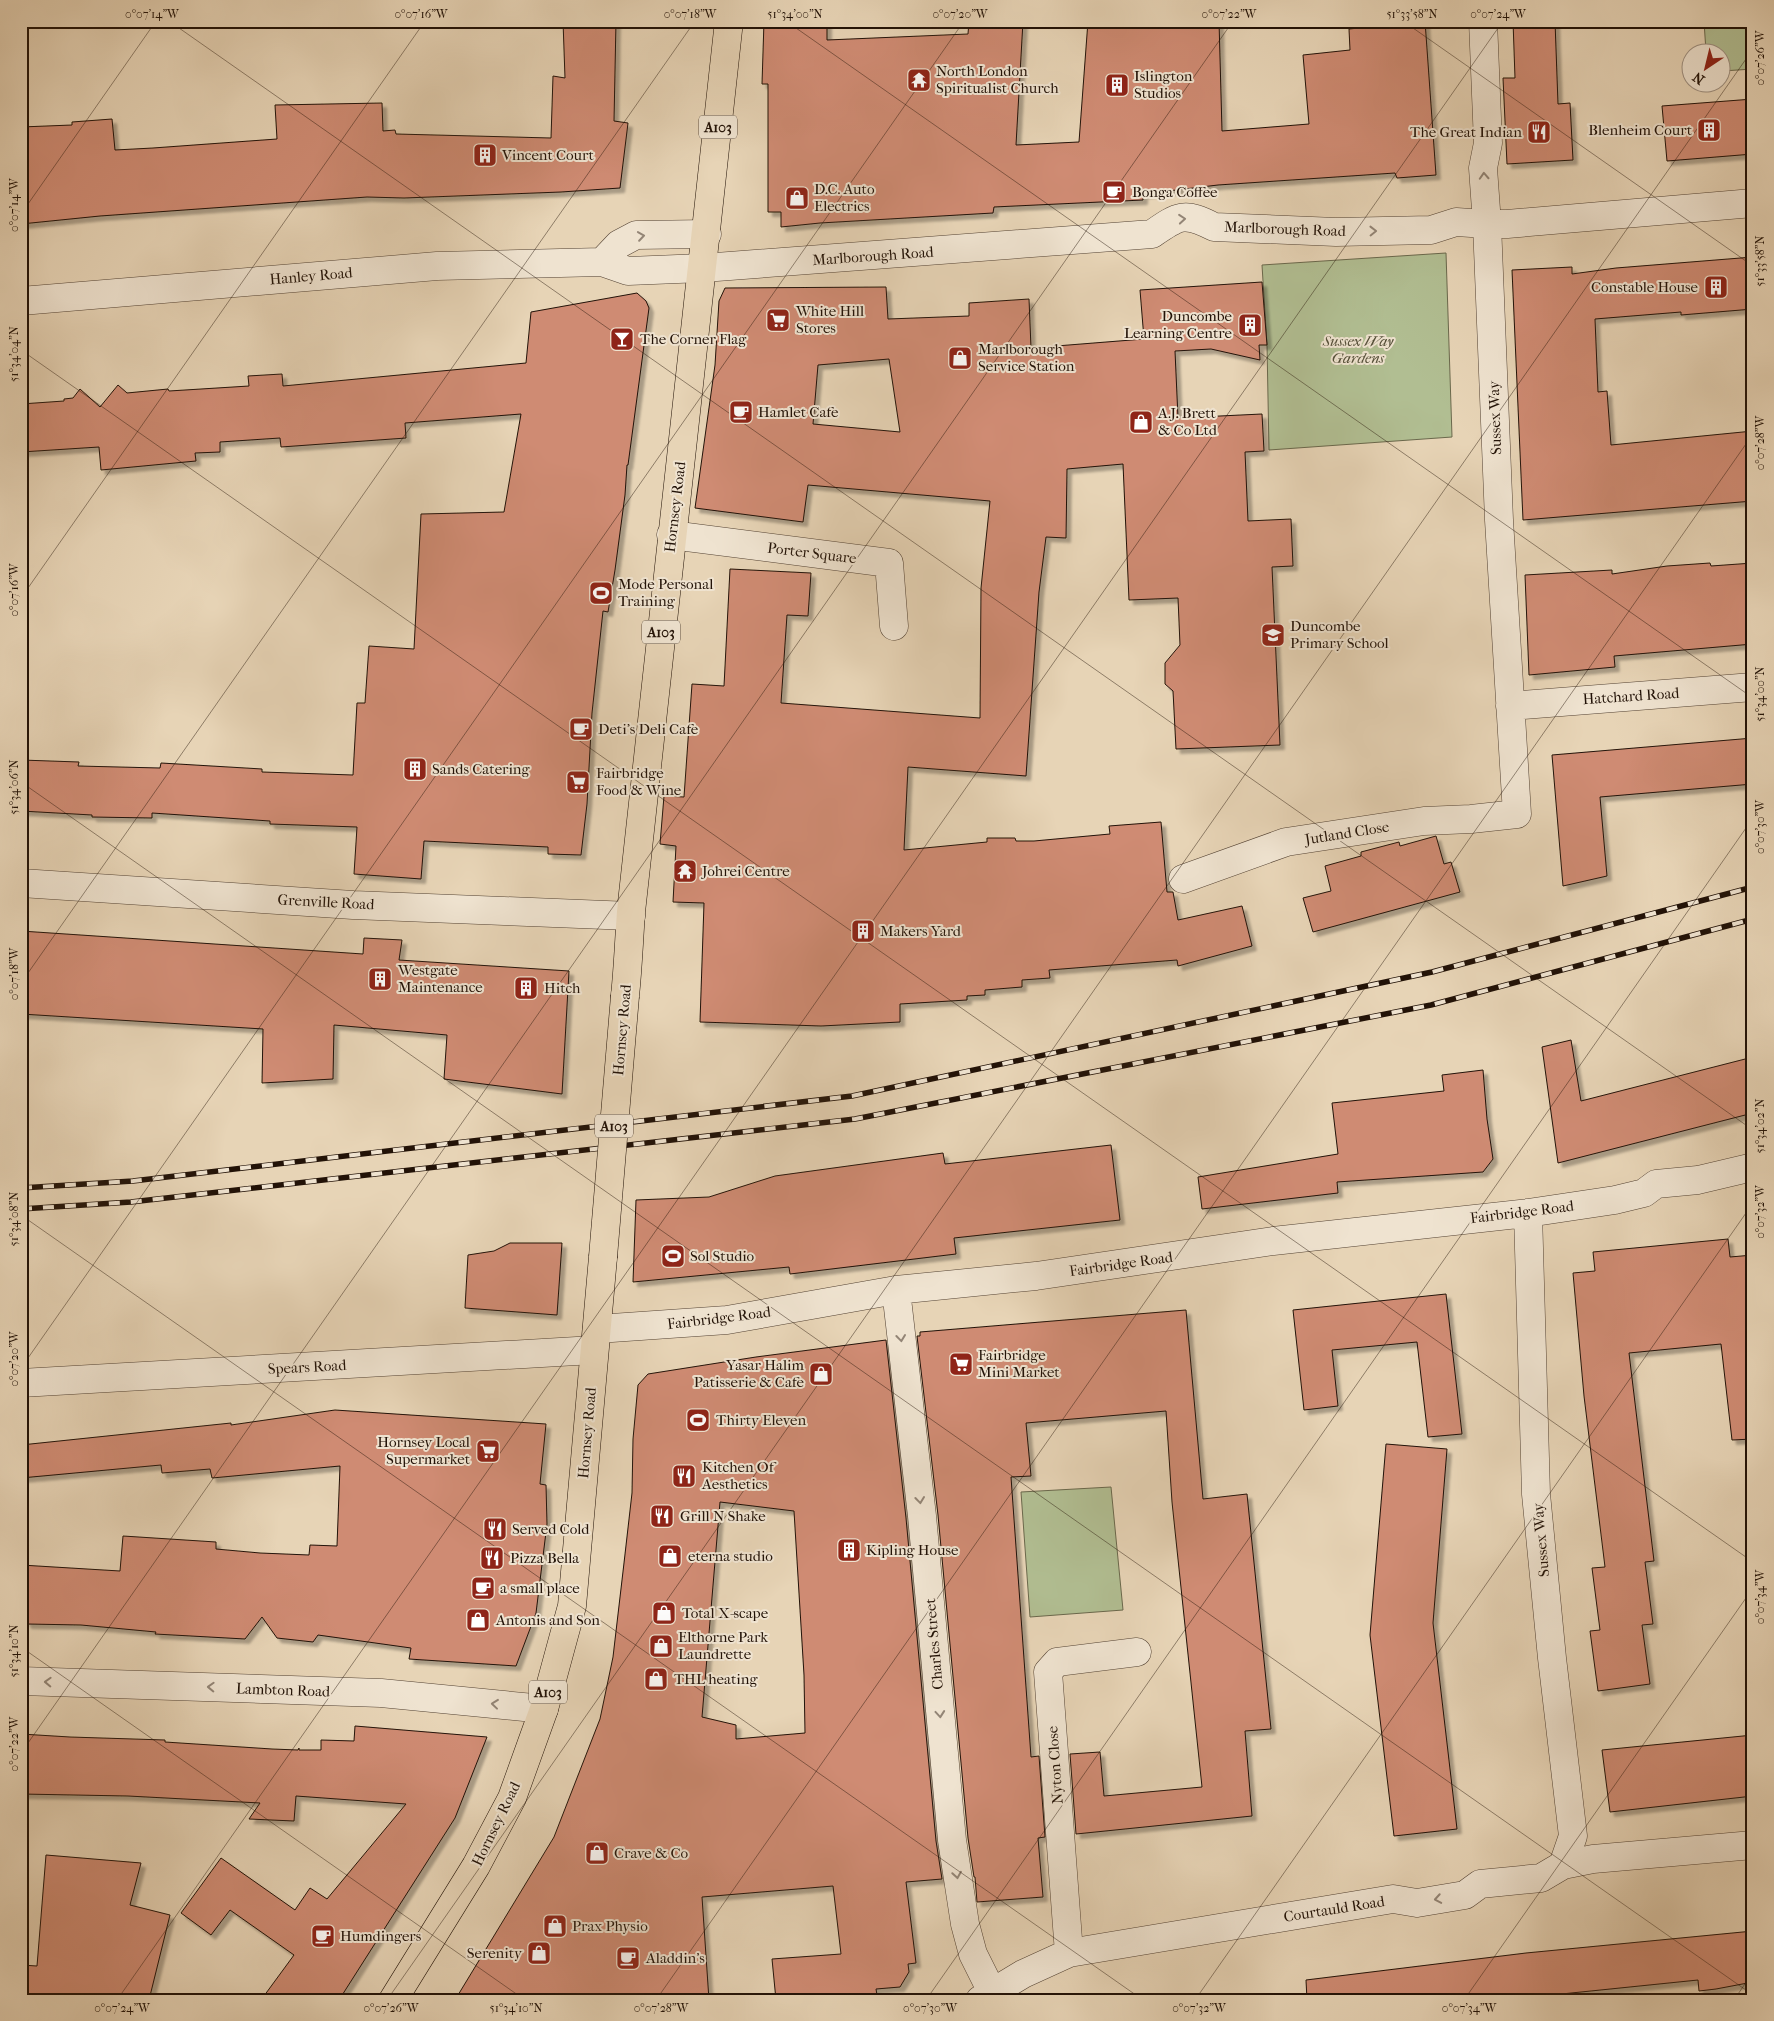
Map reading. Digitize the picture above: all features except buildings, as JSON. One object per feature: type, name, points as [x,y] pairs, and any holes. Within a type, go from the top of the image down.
[{"type":"main road","name":"Hornsey Road","points":[[393,2000],[476,1866],[512,1798],[544,1709],[572,1606],[631,916],[671,536],[730,21]]},
{"type":"street","name":"Sussex Way","points":[[1483,21],[1488,143],[1483,168],[1499,520],[1517,814]]},
{"type":"street","name":"Marlborough Road","points":[[703,268],[1152,234],[1176,218],[1197,218],[1214,227],[1336,232],[1431,230],[1456,222],[1487,224],[1753,203]]},
{"type":"street","points":[[602,262],[619,244],[636,235],[707,234]]},
{"type":"street","name":"Hanley Road","points":[[21,301],[437,266],[602,262],[628,271],[703,268]]},
{"type":"street","name":"Porter Square","points":[[671,536],[889,563],[894,626]]},
{"type":"street","name":"Hatchard Road","points":[[1510,706],[1753,688]]},
{"type":"street","name":"Jutland Close","points":[[1182,879],[1286,842],[1424,821],[1471,819],[1517,814]]},
{"type":"street","name":"Grenville Road","points":[[21,883],[353,905],[631,916]]},
{"type":"street","name":"Fairbridge Road","points":[[595,1340],[727,1320],[896,1290],[1036,1276],[1273,1241],[1528,1213],[1615,1200],[1644,1193],[1656,1184],[1698,1180],[1753,1168]]},
{"type":"street","name":"Sussex Way","points":[[1528,1213],[1536,1494],[1552,1658],[1573,1836],[1563,1865]]},
{"type":"street","name":"Charles Street","points":[[896,1290],[922,1516],[952,1840],[965,1924],[986,1996]]},
{"type":"street","name":"Spears Road","points":[[21,1383],[595,1340]]},
{"type":"street","name":"Nyton Close","points":[[1069,1953],[1048,1672],[1056,1662],[1137,1652]]},
{"type":"street","name":"Lambton Road","points":[[21,1681],[381,1693],[544,1709]]},
{"type":"street","name":"Courtauld Road","points":[[986,1996],[1023,1974],[1069,1953],[1394,1899],[1417,1903],[1465,1895],[1480,1884],[1541,1878],[1563,1865],[1593,1859],[1753,1845]]},
{"type":"green space","points":[[1704,21],[1753,21],[1753,69],[1732,70],[1732,42],[1705,42]]},
{"type":"green space","name":"Sussex Way Gardens","points":[[1446,253],[1452,437],[1269,450],[1267,345],[1262,265]]},
{"type":"green space","points":[[1111,1487],[1123,1610],[1030,1617],[1021,1492]]},
{"type":"railway","points":[[21,1188],[133,1181],[852,1096],[1432,972],[1753,887]]},
{"type":"railway","points":[[21,1209],[131,1202],[855,1119],[1431,1005],[1753,919]]},
{"type":"place","name":"North London Spiritualist Church","points":[[919,80]]},
{"type":"place","name":"Islington Studios","points":[[1117,85]]},
{"type":"place","name":"Blenheim Court","points":[[1709,130]]},
{"type":"place","name":"The Great Indian","points":[[1539,132]]},
{"type":"place","name":"Vincent Court","points":[[485,155]]},
{"type":"place","name":"Bonga Coffee","points":[[1114,192]]},
{"type":"place","name":"D.C. Auto Electrics","points":[[797,198]]},
{"type":"place","name":"Constable House","points":[[1716,287]]},
{"type":"place","name":"White Hill Stores","points":[[778,320]]},
{"type":"place","name":"Duncombe Learning Centre","points":[[1250,325]]},
{"type":"place","name":"The Corner Flag","points":[[622,339]]},
{"type":"place","name":"Marlborough Service Station","points":[[960,358]]},
{"type":"place","name":"Hamlet Cafe","points":[[741,412]]},
{"type":"place","name":"A.J. Brett & Co Ltd","points":[[1141,422]]},
{"type":"place","name":"Mode Personal Training","points":[[601,593]]},
{"type":"place","name":"Duncombe Primary School","points":[[1273,635]]},
{"type":"place","name":"Deti's Deli Cafe","points":[[581,729]]},
{"type":"place","name":"Sands Catering","points":[[415,769]]},
{"type":"place","name":"Fairbridge Food & Wine","points":[[578,782]]},
{"type":"place","name":"Johrei Centre","points":[[685,871]]},
{"type":"place","name":"Makers Yard","points":[[863,931]]},
{"type":"place","name":"Westgate Maintenance","points":[[380,979]]},
{"type":"place","name":"Hitch","points":[[526,988]]},
{"type":"place","name":"Sol Studio","points":[[673,1256]]},
{"type":"place","name":"Fairbridge Mini Market","points":[[961,1364]]},
{"type":"place","name":"Yasar Halim Patisserie & Cafe","points":[[821,1374]]},
{"type":"place","name":"Thirty Eleven","points":[[698,1420]]},
{"type":"place","name":"Hornsey Local Supermarket","points":[[488,1451]]},
{"type":"place","name":"Kitchen Of Aesthetics","points":[[684,1476]]},
{"type":"place","name":"Grill N Shake","points":[[662,1516]]},
{"type":"place","name":"Served Cold","points":[[495,1529]]},
{"type":"place","name":"Kipling House","points":[[849,1550]]},
{"type":"place","name":"eterna studio","points":[[670,1556]]},
{"type":"place","name":"Pizza Bella","points":[[492,1558]]},
{"type":"place","name":"a small place","points":[[483,1588]]},
{"type":"place","name":"Total X-scape","points":[[664,1613]]},
{"type":"place","name":"Antonis and Son","points":[[478,1620]]},
{"type":"place","name":"Elthorne Park Laundrette","points":[[661,1646]]},
{"type":"place","name":"THL heating","points":[[656,1679]]},
{"type":"place","name":"Crave & Co","points":[[597,1853]]},
{"type":"place","name":"Prax Physio","points":[[555,1926]]},
{"type":"place","name":"Humdingers","points":[[323,1936]]},
{"type":"place","name":"Serenity","points":[[539,1953]]},
{"type":"place","name":"Aladdin's","points":[[628,1958]]}]
